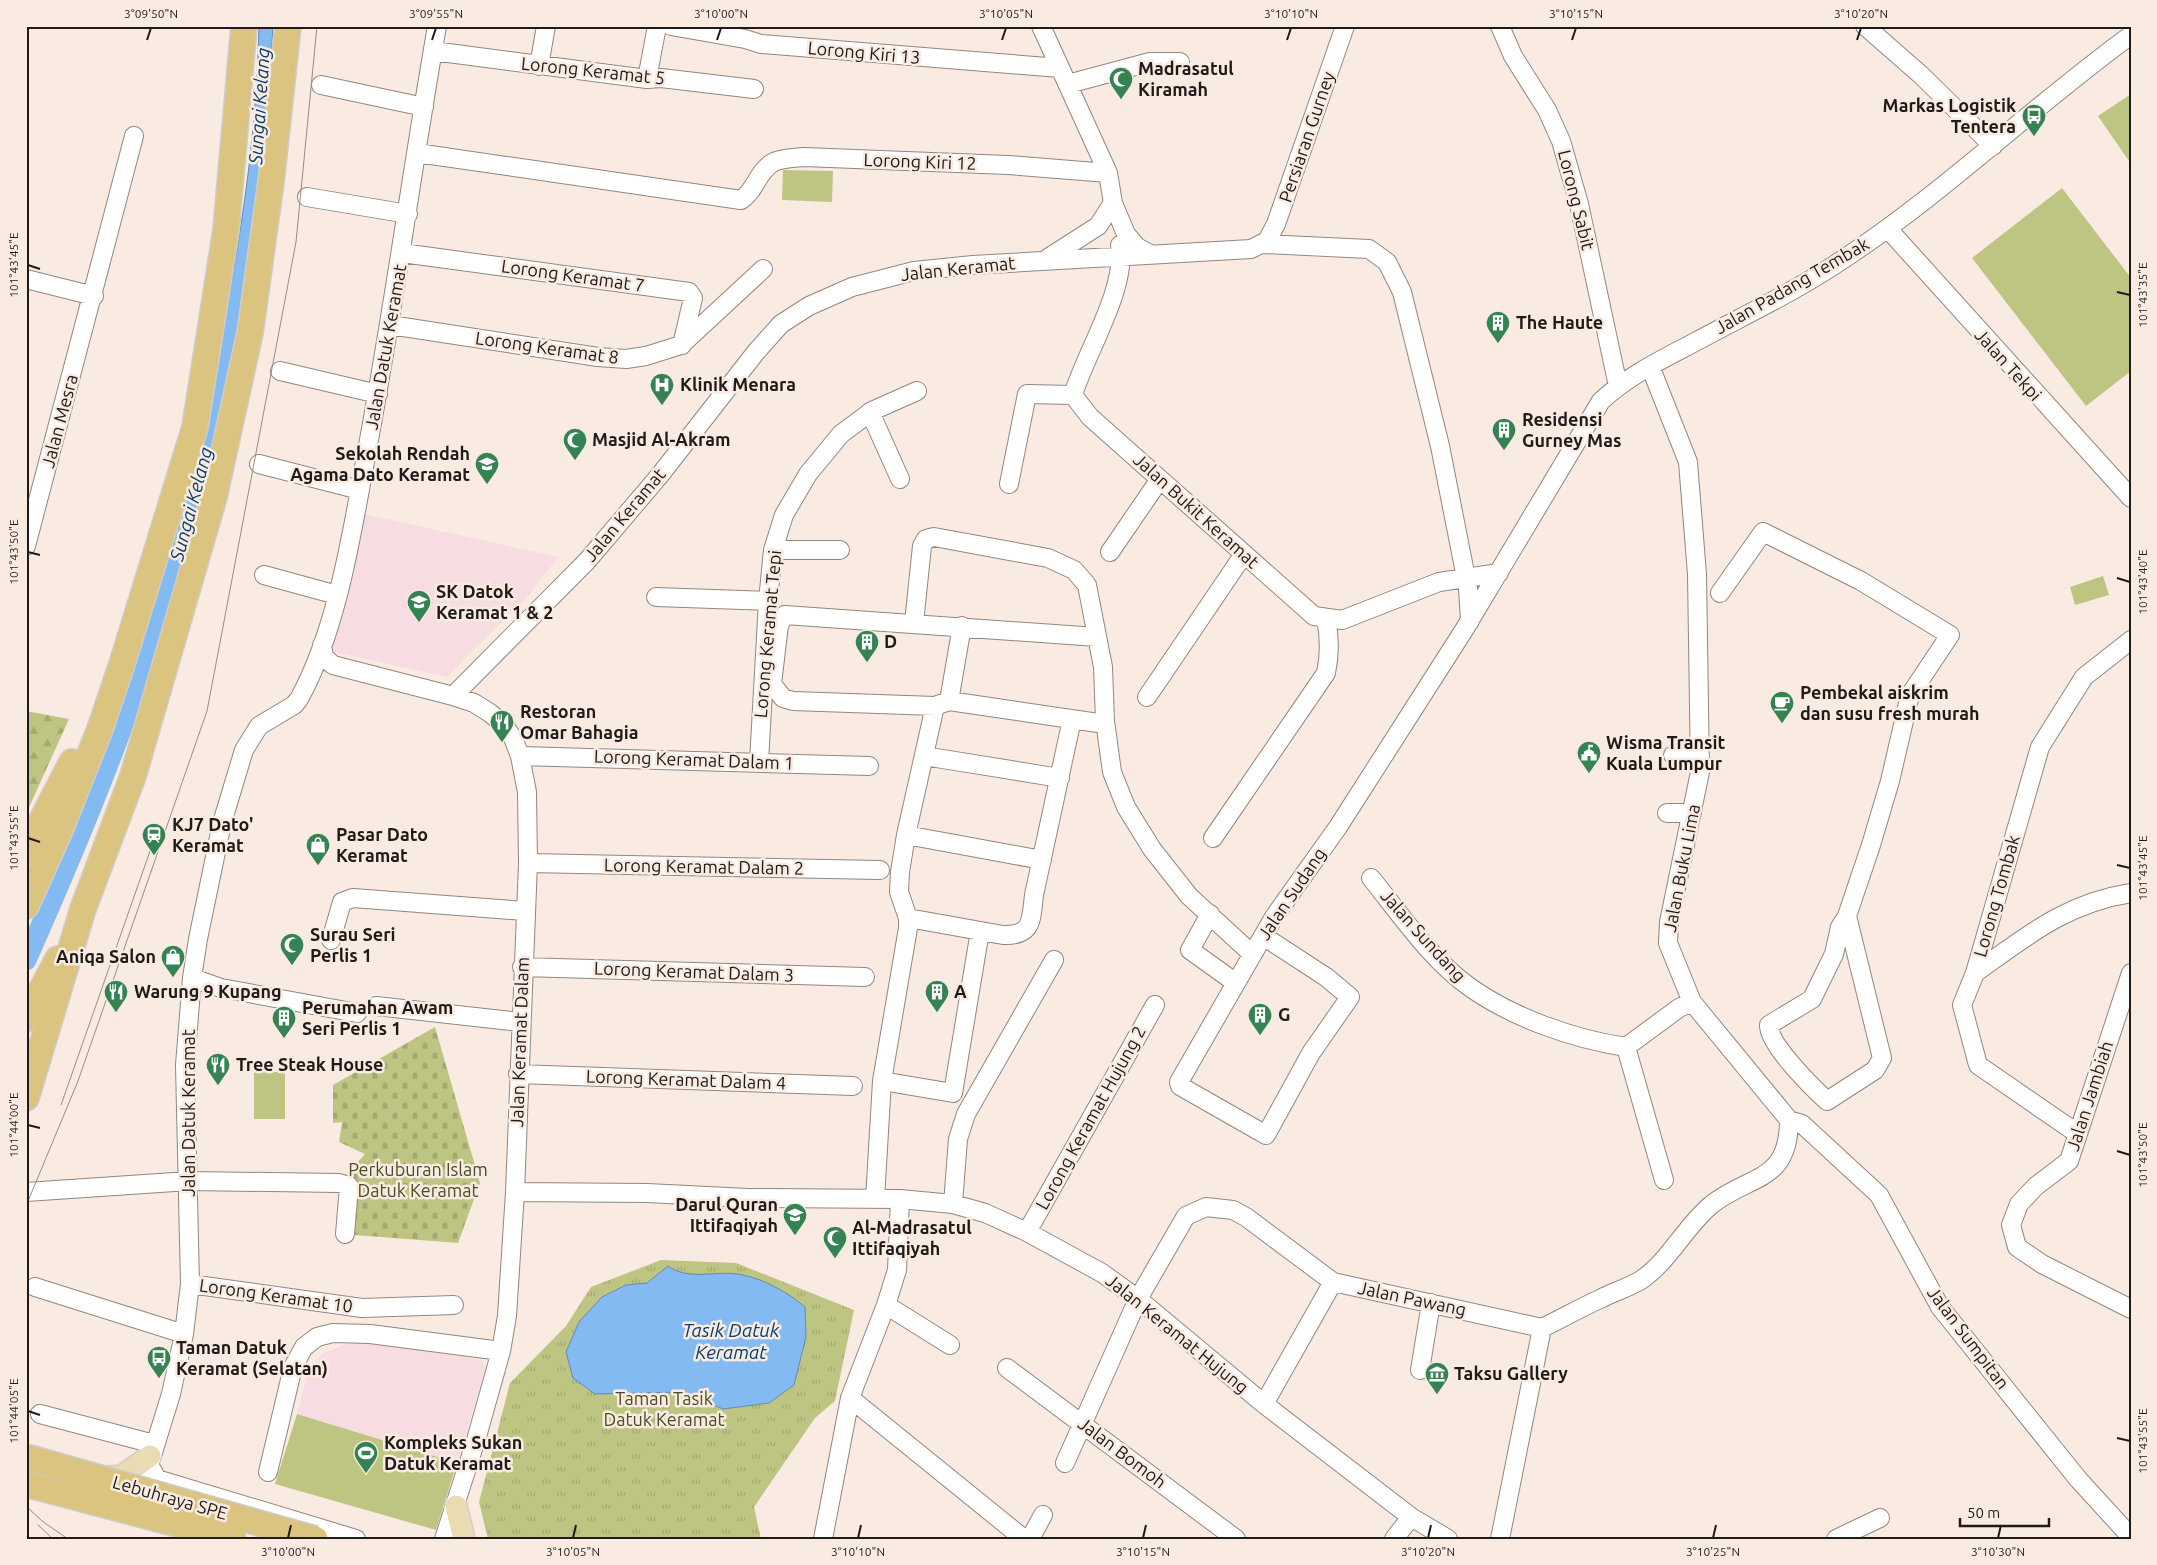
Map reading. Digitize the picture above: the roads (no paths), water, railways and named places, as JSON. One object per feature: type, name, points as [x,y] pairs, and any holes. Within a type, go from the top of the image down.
[{"type":"highway","points":[[26,906],[60,830],[100,729],[195,427],[226,230],[244,26]]},
{"type":"highway","points":[[26,1098],[83,910],[133,776],[214,497],[250,333],[271,182],[288,26]]},
{"type":"highway","points":[[26,851],[77,752],[100,729]]},
{"type":"highway","points":[[26,893],[60,830]]},
{"type":"highway","points":[[26,1019],[83,910]]},
{"type":"highway","points":[[26,1047],[58,959]]},
{"type":"highway","points":[[26,1448],[37,1455],[304,1537]]},
{"type":"highway","name":"Lebuhraya SPE","points":[[26,1455],[304,1537]]},
{"type":"highway","name":"Lebuhraya SPE","points":[[26,1486],[234,1539]]},
{"type":"main road","points":[[26,1455],[141,1491],[304,1537]]},
{"type":"main road","points":[[97,1478],[122,1476],[151,1455]]},
{"type":"main road","points":[[26,1486],[189,1539]]},
{"type":"main road","points":[[141,1491],[152,1520],[164,1532]]},
{"type":"main road","points":[[456,1506],[464,1539]]},
{"type":"street","name":"Jalan Datuk Keramat","points":[[141,1491],[171,1394],[184,1334],[190,1284],[185,1065],[192,978],[198,939],[222,823],[244,750],[259,726],[294,705],[310,677],[322,645],[336,595],[360,490],[378,394],[437,26]]},
{"type":"street","points":[[539,66],[546,26]]},
{"type":"street","points":[[647,80],[657,26]]},
{"type":"street","name":"Lorong Kiri 13","points":[[671,26],[745,39],[760,44],[1060,68]]},
{"type":"street","points":[[1009,484],[1027,394],[1073,395],[1112,300],[1122,256],[1108,174],[1041,26]]},
{"type":"street","name":"Persiaran Gurney","points":[[1263,244],[1273,230],[1287,195],[1346,26]]},
{"type":"street","name":"Lorong Sabit","points":[[1500,26],[1512,56],[1547,110],[1561,141],[1578,204],[1618,386]]},
{"type":"street","points":[[1865,26],[1921,75],[1993,146]]},
{"type":"street","name":"Jalan Padang Tembak","points":[[1499,573],[1601,401],[1618,386],[1650,366],[1840,262],[1888,230],[2055,94],[2131,35]]},
{"type":"street","name":"Lorong Keramat 5","points":[[433,51],[647,80],[661,78],[754,89]]},
{"type":"street","points":[[1068,84],[1150,62],[1180,62]]},
{"type":"street","points":[[321,85],[424,107]]},
{"type":"street","name":"Jalan Mesra","points":[[26,546],[94,296],[134,136]]},
{"type":"street","name":"Lorong Kiri 12","points":[[417,153],[741,200],[750,194],[763,171],[773,162],[804,157],[1008,166],[1108,174]]},
{"type":"street","points":[[307,197],[408,214]]},
{"type":"street","points":[[1113,203],[1132,242],[1150,254]]},
{"type":"street","name":"Jalan Keramat","points":[[1043,260],[1098,226],[1113,203]]},
{"type":"street","name":"Jalan Tekpi","points":[[1888,230],[2131,498]]},
{"type":"street","points":[[1263,244],[1369,249],[1387,262],[1402,292],[1440,446],[1470,599],[1470,621]]},
{"type":"street","name":"Jalan Keramat","points":[[453,696],[587,561],[660,475],[756,352],[781,324],[809,306],[852,287],[914,271],[1043,260],[1251,249],[1263,244]]},
{"type":"street","name":"Lorong Keramat 7","points":[[402,253],[689,292],[694,298],[681,345]]},
{"type":"street","name":"Lorong Keramat 8","points":[[390,325],[617,358],[646,356],[681,345],[763,269]]},
{"type":"street","points":[[26,279],[94,296]]},
{"type":"street","name":"Jalan Buku Lima","points":[[1650,366],[1688,462],[1697,574],[1700,772],[1669,922],[1668,943],[1692,1002],[1789,1120]]},
{"type":"street","points":[[280,371],[378,394]]},
{"type":"street","name":"Lorong Keramat Tepi","points":[[758,762],[773,550],[784,515],[808,474],[841,434],[870,412],[918,391]]},
{"type":"street","name":"Jalan Bukit Keramat","points":[[1073,395],[1090,417],[1314,616],[1326,619]]},
{"type":"street","points":[[870,412],[900,478]]},
{"type":"street","points":[[259,464],[360,490]]},
{"type":"street","points":[[1110,552],[1160,479]]},
{"type":"street","points":[[1720,593],[1763,532],[1861,581],[1950,635],[1910,694],[1882,808],[1847,916],[1840,927],[1834,954],[1812,999],[1769,1025],[1768,1032],[1786,1057],[1827,1101],[1875,1070],[1882,1058],[1854,935],[1847,916]]},
{"type":"street","points":[[914,623],[922,546],[926,540],[934,537],[1048,558],[1074,570],[1087,586],[1103,667],[1105,724],[1112,772],[1126,807],[1152,849],[1189,896],[1252,954]]},
{"type":"street","points":[[773,550],[840,550]]},
{"type":"street","points":[[1147,697],[1244,554]]},
{"type":"street","points":[[1214,838],[1326,673],[1329,635],[1326,619],[1342,620],[1439,582],[1499,573]]},
{"type":"street","name":"Jalan Sudang","points":[[1263,936],[1326,977],[1350,997],[1311,1053],[1269,1132],[1264,1135],[1179,1085],[1179,1082],[1263,936],[1338,827],[1499,573]]},
{"type":"street","points":[[264,575],[336,595]]},
{"type":"street","points":[[656,597],[768,602]]},
{"type":"street","points":[[1097,637],[786,615],[779,625],[772,684],[783,698],[793,701],[942,703],[1105,724]]},
{"type":"street","points":[[875,1199],[882,1081],[908,918],[899,892],[906,835],[924,756],[942,703],[962,626]]},
{"type":"street","name":"Lorong Tombak","points":[[2078,1134],[1978,1065],[1962,1005],[1975,973],[2040,747],[2084,677],[2131,640]]},
{"type":"street","points":[[310,677],[333,665],[324,657],[322,645]]},
{"type":"street","name":"Jalan Keramat Dalam","points":[[333,665],[474,703],[503,724],[513,738],[520,756],[527,792],[528,863],[522,967],[515,1192],[507,1316],[500,1351],[456,1506],[444,1539]]},
{"type":"street","points":[[908,918],[1017,936],[1025,931],[1031,922],[1072,719]]},
{"type":"street","points":[[1673,755],[1700,756]]},
{"type":"street","name":"Lorong Keramat Dalam 1","points":[[520,756],[869,766]]},
{"type":"street","points":[[924,756],[1060,778]]},
{"type":"street","points":[[1667,812],[1692,813]]},
{"type":"street","points":[[906,835],[1042,860]]},
{"type":"street","name":"Lorong Keramat Dalam 2","points":[[528,863],[880,870]]},
{"type":"street","name":"Jalan Sundang","points":[[1371,878],[1428,947],[1470,988],[1532,1022],[1626,1047]]},
{"type":"street","points":[[1975,973],[2054,918],[2103,897],[2131,893]]},
{"type":"street","points":[[331,940],[342,902],[353,898],[525,912]]},
{"type":"street","points":[[1210,914],[1190,950],[1236,983]]},
{"type":"street","points":[[882,1081],[954,1093],[980,931]]},
{"type":"street","points":[[954,1204],[958,1139],[966,1114],[1054,960]]},
{"type":"street","name":"Lorong Keramat Dalam 3","points":[[522,967],[865,977]]},
{"type":"street","name":"Jalan Jambiah","points":[[2131,973],[2069,1161],[2036,1186],[2019,1204],[2011,1225],[2017,1247],[2042,1264],[2131,1309]]},
{"type":"street","points":[[192,978],[222,988],[357,1013]]},
{"type":"street","points":[[1664,1180],[1626,1047],[1679,1008],[1692,1002]]},
{"type":"street","name":"Lorong Keramat Hujung 2","points":[[1027,1232],[1155,1005]]},
{"type":"street","points":[[376,1006],[520,1022]]},
{"type":"street","name":"Lorong Keramat Dalam 4","points":[[518,1074],[853,1086]]},
{"type":"street","points":[[1500,1539],[1542,1328],[1642,1280],[1663,1259],[1697,1218],[1713,1203],[1768,1174],[1780,1162],[1786,1149],[1789,1120]]},
{"type":"street","name":"Jalan Sumpitan","points":[[1789,1120],[1802,1124],[1879,1195],[1940,1307],[2078,1478],[2131,1537]]},
{"type":"street","points":[[26,1192],[189,1181],[339,1183],[348,1186],[345,1234]]},
{"type":"street","name":"Jalan Keramat Hujung","points":[[515,1192],[647,1193],[748,1198],[900,1200],[954,1204],[985,1213],[1027,1232],[1102,1273],[1138,1298],[1264,1404],[1411,1517],[1448,1539]]},
{"type":"street","points":[[823,1539],[850,1398],[886,1305],[898,1258],[900,1200]]},
{"type":"street","name":"Jalan Pawang","points":[[1065,1463],[1138,1298],[1186,1216],[1206,1207],[1233,1210],[1246,1217],[1333,1282],[1542,1328]]},
{"type":"street","points":[[1264,1404],[1333,1282]]},
{"type":"street","name":"Lorong Keramat 10","points":[[190,1284],[362,1308],[454,1305]]},
{"type":"street","points":[[35,1287],[184,1334]]},
{"type":"street","points":[[1420,1370],[1431,1303]]},
{"type":"street","points":[[886,1305],[950,1345]]},
{"type":"street","name":"Lorong Keramat 10","points":[[362,1308],[370,1334]]},
{"type":"street","points":[[268,1472],[293,1367],[304,1347],[317,1337],[333,1333],[370,1334],[500,1351]]},
{"type":"street","name":"Jalan Bomoh","points":[[1008,1368],[1236,1539]]},
{"type":"street","points":[[850,1398],[1024,1539]]},
{"type":"street","points":[[40,1414],[151,1455],[157,1478],[356,1539]]},
{"type":"street","points":[[1030,1539],[1043,1515]]},
{"type":"street","points":[[1394,1539],[1411,1517]]},
{"type":"street","points":[[1836,1539],[1880,1518]]},
{"type":"water","points":[[259,26],[273,26],[257,212],[243,305],[226,397],[180,580],[162,576],[197,440],[227,304],[249,166],[256,96]]},
{"type":"water","name":"Tasik Datuk Keramat","points":[[668,1266],[685,1273],[724,1273],[752,1277],[776,1287],[805,1307],[806,1337],[794,1385],[769,1403],[723,1409],[683,1392],[595,1394],[573,1378],[566,1352],[579,1322],[602,1297],[626,1285],[647,1283]]},
{"type":"waterway","name":"Sungai Kelang","points":[[26,960],[110,758],[147,655],[179,551]]},
{"type":"tram line","points":[[26,1206],[78,1081],[207,711],[296,242],[317,26]]},
{"type":"tram line","points":[[61,1105],[156,834]]},
{"type":"tram line","points":[[26,1506],[42,1521],[68,1539]]},
{"type":"tram line","points":[[38,1525],[53,1539]]},
{"type":"place","name":"Madrasatul Kiramah","points":[[1121,100]]},
{"type":"place","name":"Markas Logistik Tentera","points":[[2034,137]]},
{"type":"place","name":"The Haute","points":[[1498,344]]},
{"type":"place","name":"Klinik Menara","points":[[662,406]]},
{"type":"place","name":"Residensi Gurney Mas","points":[[1504,451]]},
{"type":"place","name":"Masjid Al-Akram","points":[[575,461]]},
{"type":"place","name":"Sekolah Rendah Agama Dato Keramat","points":[[487,485]]},
{"type":"place","name":"SK Datok Keramat 1 & 2","points":[[419,623]]},
{"type":"place","name":"D","points":[[867,663]]},
{"type":"place","name":"Pembekal aiskrim dan susu fresh murah","points":[[1782,724]]},
{"type":"place","name":"Restoran Omar Bahagia","points":[[502,743]]},
{"type":"place","name":"Wisma Transit Kuala Lumpur","points":[[1589,774]]},
{"type":"place","name":"KJ7 Dato' Keramat","points":[[154,856]]},
{"type":"place","name":"Pasar Dato Keramat","points":[[318,866]]},
{"type":"place","name":"Surau Seri Perlis 1","points":[[292,966]]},
{"type":"place","name":"Aniqa Salon","points":[[173,978]]},
{"type":"place","name":"Warung 9 Kupang","points":[[116,1013]]},
{"type":"place","name":"A","points":[[937,1013]]},
{"type":"place","name":"G","points":[[1260,1036]]},
{"type":"place","name":"Perumahan Awam Seri Perlis 1","points":[[284,1039]]},
{"type":"place","name":"Tree Steak House","points":[[218,1086]]},
{"type":"place","name":"Darul Quran Ittifaqiyah","points":[[795,1236]]},
{"type":"place","name":"Al-Madrasatul Ittifaqiyah","points":[[835,1259]]},
{"type":"place","name":"Taman Datuk Keramat (Selatan)","points":[[159,1379]]},
{"type":"place","name":"Taksu Gallery","points":[[1437,1395]]},
{"type":"place","name":"Kompleks Sukan Datuk Keramat","points":[[366,1474]]},
{"type":"park label","name":"Perkuburan Islam Datuk Keramat","points":[[418,1180]]},
{"type":"park label","name":"Taman Tasik Datuk Keramat","points":[[664,1409]]}]
